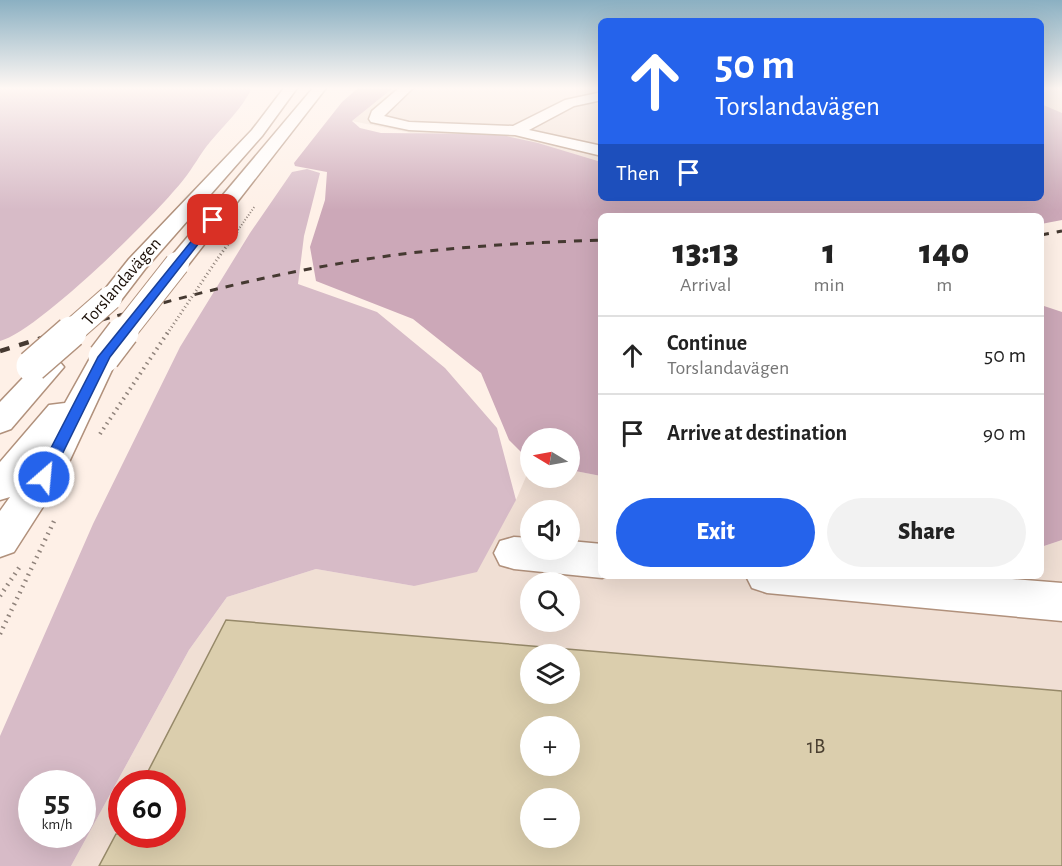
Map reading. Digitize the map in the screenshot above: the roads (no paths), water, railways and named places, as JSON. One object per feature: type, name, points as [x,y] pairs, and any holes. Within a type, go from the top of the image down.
[{"type":"main road","name":"Torslandavägen","points":[[0,422],[40,366],[110,298],[254,128]]},
{"type":"main road","name":"Torslandavägen","points":[[0,487],[177,264],[290,128]]},
{"type":"main road","points":[[473,128],[515,130],[598,150]]},
{"type":"main road","points":[[0,541],[44,477],[104,357]]},
{"type":"main road","points":[[0,393],[40,366]]},
{"type":"main road","points":[[514,553],[598,561]]},
{"type":"main road","points":[[801,579],[1062,602]]},
{"type":"railway","points":[[1044,234],[1062,231]]},
{"type":"railway","points":[[56,334],[207,291],[322,267],[451,249],[598,240]]},
{"type":"railway","points":[[0,351],[61,332]]}]
